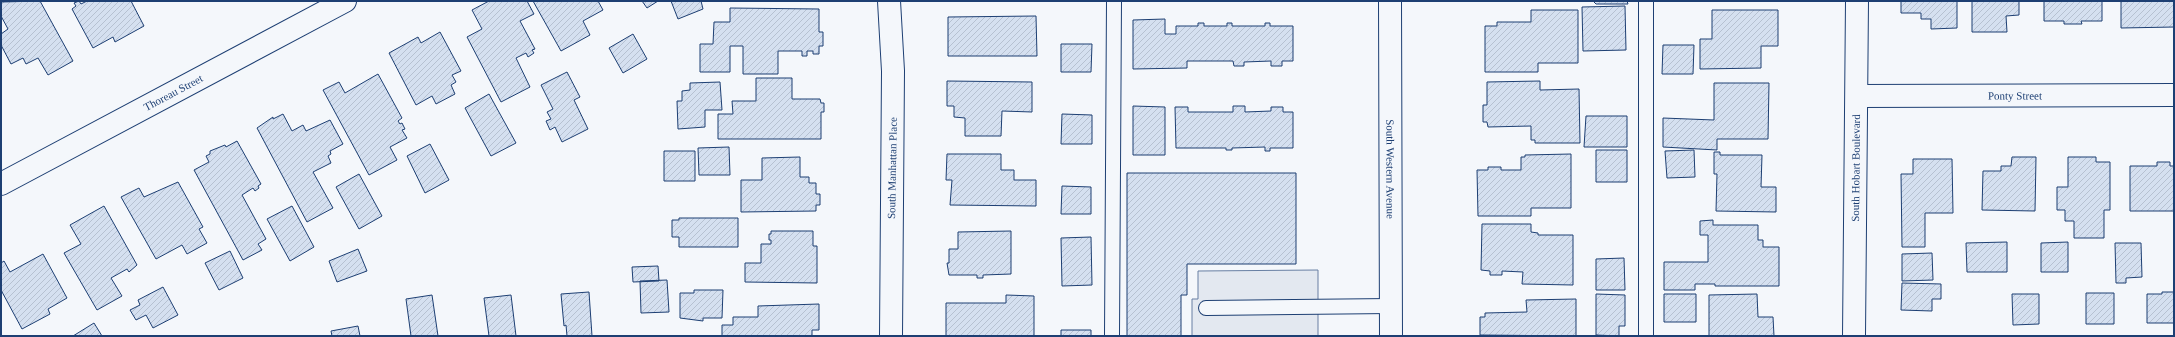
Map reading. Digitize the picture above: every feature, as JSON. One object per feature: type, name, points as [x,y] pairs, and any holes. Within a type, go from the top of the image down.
[{"type":"street","name":"Thoreau Street","points":[[1,184],[345,1]]},
{"type":"street","name":"South Manhattan Place","points":[[889,1],[893,71],[891,336]]},
{"type":"street","name":"South Western Avenue","points":[[1390,1],[1391,336]]},
{"type":"street","name":"South Hobart Boulevard","points":[[1854,336],[1857,1]]},
{"type":"street","name":"Ponty Street","points":[[1857,96],[2174,94]]},
{"type":"lane","points":[[1112,336],[1114,1]]},
{"type":"lane","points":[[1646,1],[1646,336]]},
{"type":"lane","points":[[1206,308],[1391,306]]},
{"type":"shaded area","points":[[1318,270],[1318,336],[1192,336],[1192,299],[1198,299],[1198,271]]},
{"type":"building","points":[[40,1],[73,61],[48,75],[38,58],[26,64],[23,58],[11,64],[1,45],[1,34],[8,29],[1,16],[1,2]]},
{"type":"building","points":[[79,1],[81,4],[87,1],[131,1],[144,26],[115,42],[113,37],[93,48],[72,9],[76,6],[74,3]]},
{"type":"building","points":[[489,1],[527,1],[534,14],[520,21],[535,49],[532,50],[534,53],[528,57],[526,53],[516,58],[530,87],[501,102],[467,37],[482,29],[472,10]]},
{"type":"building","points":[[533,1],[598,1],[603,10],[583,21],[590,35],[561,51]]},
{"type":"building","points":[[642,1],[658,1],[647,8]]},
{"type":"building","points":[[671,1],[701,1],[703,9],[678,19]]},
{"type":"building","points":[[1593,1],[1627,1],[1628,4],[1596,4]]},
{"type":"building","points":[[1901,1],[1957,1],[1957,28],[1931,29],[1931,19],[1921,19],[1921,13],[1901,13]]},
{"type":"building","points":[[1972,1],[2019,1],[2019,15],[2006,16],[2007,32],[1972,32]]},
{"type":"building","points":[[2044,1],[2102,1],[2102,21],[2081,21],[2082,24],[2064,24],[2064,21],[2044,21]]},
{"type":"building","points":[[2121,1],[2174,1],[2174,27],[2121,28]]},
{"type":"building","points":[[1625,6],[1626,50],[1583,51],[1582,7]]},
{"type":"building","points":[[730,8],[819,9],[819,32],[823,32],[823,46],[819,46],[819,54],[813,54],[813,51],[807,51],[807,56],[802,56],[802,51],[778,51],[778,74],[743,74],[743,46],[730,46],[730,72],[700,72],[700,44],[713,44],[714,22],[730,22]]},
{"type":"building","points":[[1531,10],[1578,10],[1578,63],[1538,63],[1538,72],[1485,72],[1485,26],[1497,26],[1497,22],[1531,22]]},
{"type":"building","points":[[1712,10],[1778,10],[1778,46],[1761,46],[1761,68],[1700,69],[1700,39],[1712,39]]},
{"type":"building","points":[[1036,16],[1037,56],[948,56],[948,17]]},
{"type":"building","points":[[1165,19],[1165,34],[1176,34],[1176,26],[1198,26],[1198,23],[1204,23],[1204,26],[1227,26],[1227,23],[1232,23],[1232,26],[1265,26],[1265,23],[1270,23],[1270,26],[1293,26],[1293,61],[1282,61],[1282,66],[1271,66],[1271,61],[1244,62],[1244,66],[1234,66],[1233,61],[1187,61],[1187,68],[1133,69],[1133,20]]},
{"type":"building","points":[[440,32],[461,71],[452,75],[456,82],[451,85],[455,94],[436,104],[432,96],[416,105],[389,53],[418,37],[421,43]]},
{"type":"building","points":[[633,34],[647,59],[623,73],[609,48]]},
{"type":"building","points":[[1061,44],[1092,44],[1091,72],[1061,72]]},
{"type":"building","points":[[1663,45],[1694,45],[1693,74],[1662,74]]},
{"type":"building","points":[[567,72],[580,97],[574,100],[588,129],[562,142],[555,127],[550,130],[546,121],[551,119],[547,112],[553,109],[541,85]]},
{"type":"building","points":[[378,74],[402,118],[398,121],[400,124],[402,123],[405,129],[402,130],[407,138],[390,147],[397,160],[369,175],[323,90],[339,82],[345,93]]},
{"type":"building","points":[[756,78],[792,78],[792,99],[820,99],[821,103],[824,103],[824,112],[821,112],[821,139],[718,139],[718,114],[733,114],[732,101],[756,101]]},
{"type":"building","points":[[947,81],[1032,82],[1032,112],[1002,111],[1001,136],[965,136],[965,118],[954,117],[954,106],[947,106]]},
{"type":"building","points":[[1540,81],[1540,90],[1579,89],[1580,143],[1535,143],[1535,140],[1531,140],[1531,126],[1488,127],[1487,122],[1483,122],[1483,105],[1487,105],[1487,82]]},
{"type":"building","points":[[720,82],[722,110],[705,110],[705,127],[678,129],[677,101],[682,101],[682,91],[690,90],[690,83]]},
{"type":"building","points":[[1714,83],[1769,83],[1768,139],[1717,139],[1717,150],[1663,147],[1663,118],[1714,120]]},
{"type":"building","points":[[489,94],[516,143],[491,156],[465,108]]},
{"type":"building","points":[[1133,106],[1165,107],[1165,155],[1133,155]]},
{"type":"building","points":[[1233,106],[1245,106],[1245,112],[1271,111],[1271,107],[1283,107],[1283,112],[1293,112],[1293,148],[1270,148],[1270,151],[1265,151],[1265,147],[1232,148],[1232,150],[1226,150],[1226,148],[1176,148],[1175,107],[1188,107],[1188,112],[1233,112]]},
{"type":"building","points":[[283,114],[292,131],[303,125],[306,131],[330,120],[343,144],[330,151],[331,154],[328,156],[331,163],[313,172],[333,208],[307,222],[257,128],[273,117],[273,119]]},
{"type":"building","points":[[1062,114],[1092,115],[1092,144],[1061,144]]},
{"type":"building","points":[[1586,116],[1627,116],[1627,147],[1584,147]]},
{"type":"building","points":[[237,141],[261,184],[255,191],[253,188],[242,195],[266,239],[258,244],[262,250],[243,260],[194,170],[209,162],[206,156],[210,154],[210,151],[225,145],[226,147]]},
{"type":"building","points":[[430,144],[449,180],[425,193],[407,156]]},
{"type":"building","points":[[729,147],[730,175],[699,175],[698,148]]},
{"type":"building","points":[[1596,150],[1627,150],[1627,182],[1596,182]]},
{"type":"building","points":[[1694,150],[1695,177],[1667,178],[1665,151]]},
{"type":"building","points":[[664,151],[695,151],[695,181],[664,181]]},
{"type":"building","points":[[1714,152],[1720,152],[1720,155],[1762,155],[1761,187],[1776,187],[1776,212],[1716,211],[1717,174],[1714,174]]},
{"type":"building","points":[[947,154],[1001,154],[1001,170],[1014,170],[1014,180],[1036,180],[1036,206],[950,205],[952,180],[946,180]]},
{"type":"building","points":[[1571,154],[1571,208],[1531,208],[1531,216],[1478,216],[1477,170],[1488,170],[1488,167],[1501,167],[1501,170],[1521,170],[1521,157],[1525,157],[1525,155]]},
{"type":"building","points":[[800,157],[800,177],[809,177],[809,183],[816,183],[816,194],[820,194],[820,205],[816,205],[816,211],[741,212],[741,180],[762,180],[762,158]]},
{"type":"building","points":[[2012,157],[2036,157],[2035,211],[1982,210],[1983,171],[2001,171],[2001,166],[2011,166]]},
{"type":"building","points":[[2068,157],[2096,157],[2096,162],[2110,162],[2110,210],[2104,210],[2104,238],[2074,238],[2074,221],[2065,221],[2065,210],[2057,210],[2057,187],[2068,187]]},
{"type":"building","points":[[1913,159],[1952,159],[1953,213],[1925,213],[1925,247],[1902,247],[1901,174],[1913,174]]},
{"type":"building","points":[[2157,162],[2170,162],[2170,166],[2174,166],[2174,211],[2130,211],[2130,166],[2157,166]]},
{"type":"building","points":[[1127,173],[1296,173],[1296,264],[1187,264],[1187,295],[1181,295],[1181,336],[1127,336]]},
{"type":"building","points":[[359,174],[382,216],[359,229],[336,187]]},
{"type":"building","points":[[178,182],[203,227],[199,229],[207,243],[187,254],[182,245],[156,259],[121,197],[139,188],[144,197]]},
{"type":"building","points":[[1062,186],[1091,187],[1091,214],[1061,214]]},
{"type":"building","points":[[104,206],[137,265],[129,272],[127,269],[111,278],[122,296],[97,310],[64,253],[81,244],[70,225]]},
{"type":"building","points":[[292,206],[314,247],[290,261],[267,219]]},
{"type":"building","points":[[679,218],[738,218],[738,247],[679,247],[679,237],[672,237],[672,220],[679,220]]},
{"type":"building","points":[[1713,220],[1713,225],[1758,225],[1758,240],[1763,240],[1763,247],[1779,247],[1779,286],[1715,286],[1715,284],[1695,284],[1695,290],[1664,290],[1664,262],[1708,262],[1708,235],[1700,235],[1700,221]]},
{"type":"building","points":[[1482,224],[1531,224],[1531,232],[1538,233],[1538,235],[1573,235],[1573,285],[1522,284],[1523,272],[1502,271],[1502,275],[1490,275],[1490,271],[1481,270]]},
{"type":"building","points":[[771,231],[813,231],[813,246],[817,246],[817,283],[745,282],[745,263],[761,263],[761,244],[771,244],[769,234],[771,234]]},
{"type":"building","points":[[1011,231],[1011,274],[983,275],[983,278],[977,278],[977,275],[949,275],[947,263],[949,263],[949,249],[958,249],[958,232]]},
{"type":"building","points":[[1091,237],[1092,285],[1062,286],[1061,238]]},
{"type":"building","points":[[2007,242],[2007,272],[1967,272],[1966,243]]},
{"type":"building","points":[[2068,242],[2068,272],[2041,272],[2041,243]]},
{"type":"building","points":[[2115,243],[2141,243],[2142,277],[2126,278],[2126,283],[2116,283]]},
{"type":"building","points":[[358,249],[367,271],[337,282],[329,261]]},
{"type":"building","points":[[230,251],[243,278],[219,290],[205,263]]},
{"type":"building","points":[[1932,253],[1933,280],[1902,281],[1902,254]]},
{"type":"building","points":[[43,254],[67,298],[48,309],[50,314],[22,329],[1,290],[1,263],[4,261],[10,272]]},
{"type":"building","points":[[1624,258],[1625,290],[1596,290],[1596,259]]},
{"type":"building","points":[[658,266],[659,281],[633,282],[632,267]]},
{"type":"building","points":[[667,280],[669,312],[641,313],[640,281]]},
{"type":"building","points":[[1902,283],[1941,284],[1941,299],[1932,299],[1932,311],[1901,310]]},
{"type":"building","points":[[163,287],[178,315],[153,328],[146,315],[136,320],[130,310],[140,305],[138,300]]},
{"type":"building","points":[[694,290],[723,290],[722,318],[703,318],[703,321],[680,318],[680,293],[694,293]]},
{"type":"building","points":[[589,292],[592,336],[567,336],[566,325],[564,326],[561,294]]},
{"type":"building","points":[[2162,292],[2174,292],[2174,323],[2147,323],[2147,294],[2162,294]]},
{"type":"building","points":[[2086,293],[2114,293],[2114,324],[2086,324]]},
{"type":"building","points":[[1596,294],[1625,295],[1625,326],[1619,326],[1619,336],[1596,335]]},
{"type":"building","points":[[1664,294],[1696,294],[1696,322],[1664,322]]},
{"type":"building","points":[[1757,294],[1758,317],[1773,317],[1774,336],[1709,336],[1709,295]]},
{"type":"building","points":[[2012,294],[2039,294],[2039,324],[2013,325]]},
{"type":"building","points":[[432,295],[438,336],[411,336],[406,299]]},
{"type":"building","points":[[511,295],[516,336],[489,336],[484,298]]},
{"type":"building","points":[[1006,295],[1034,296],[1034,336],[946,336],[946,303],[1006,303]]},
{"type":"building","points":[[1576,299],[1576,336],[1480,335],[1480,317],[1485,317],[1485,313],[1527,312],[1526,300]]},
{"type":"building","points":[[819,304],[819,330],[812,330],[812,336],[722,336],[722,325],[733,325],[733,317],[758,317],[758,306]]},
{"type":"building","points":[[94,323],[102,336],[73,336]]},
{"type":"building","points":[[358,326],[360,336],[332,336],[331,331]]},
{"type":"building","points":[[1061,330],[1091,330],[1091,336],[1061,336]]}]
